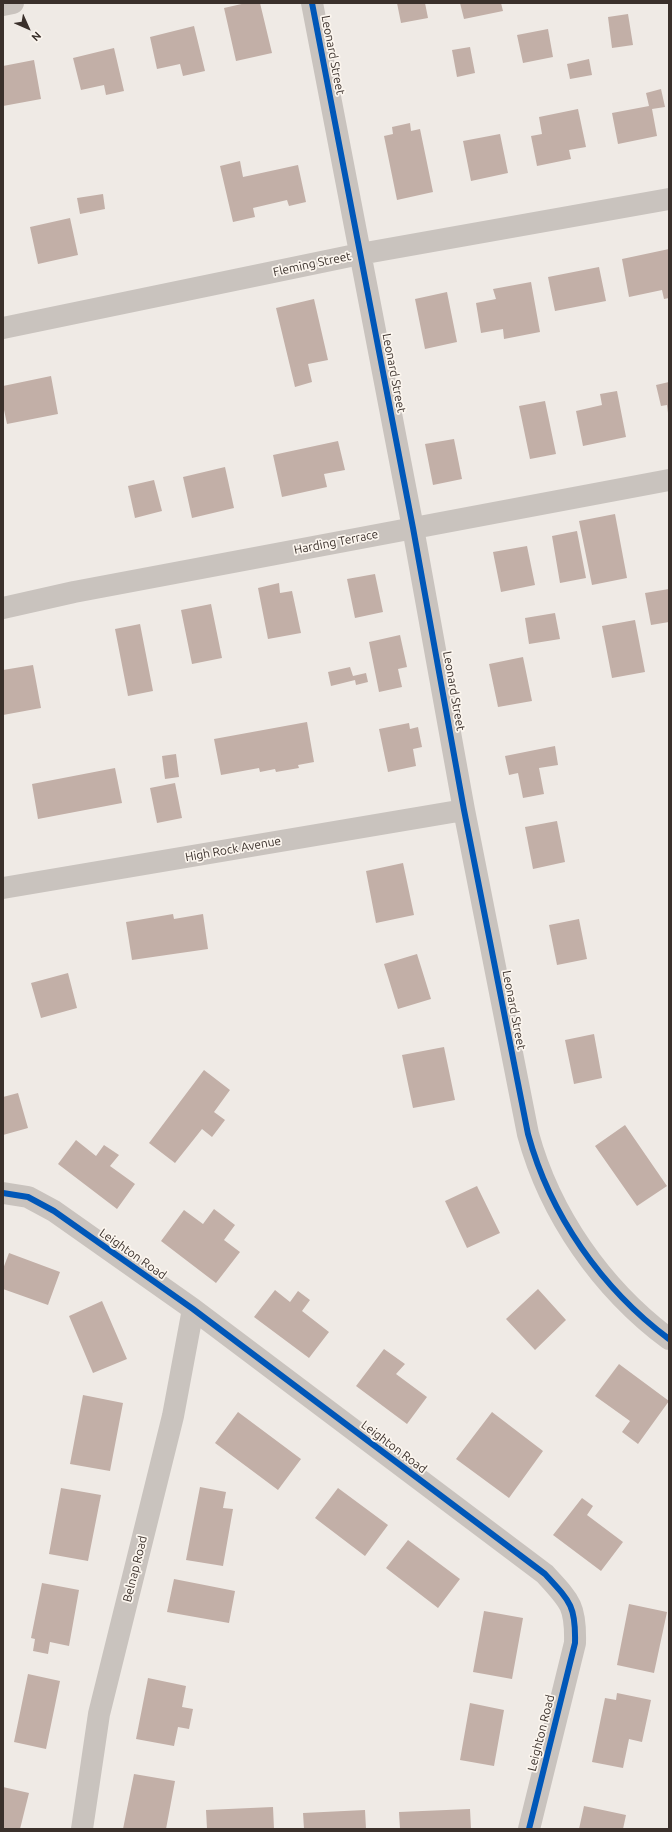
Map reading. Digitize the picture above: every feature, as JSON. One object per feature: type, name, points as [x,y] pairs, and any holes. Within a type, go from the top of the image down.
[{"type":"street","points":[[3,5],[13,3]]},
{"type":"street","name":"Leonard Street","points":[[312,3],[413,528],[464,810],[524,1119],[534,1160],[552,1200],[574,1238],[586,1255],[627,1303],[669,1339]]},
{"type":"street","name":"Fleming Street","points":[[3,328],[360,254],[669,199]]},
{"type":"street","name":"Harding Terrace","points":[[3,608],[74,592],[669,480]]},
{"type":"street","name":"High Rock Avenue","points":[[3,888],[464,810]]},
{"type":"street","name":"Leighton Road","points":[[3,1193],[28,1197],[54,1211],[193,1309],[545,1574],[566,1597],[575,1619],[575,1643],[529,1829]]},
{"type":"street","name":"Belnap Road","points":[[82,1829],[99,1714],[173,1416],[193,1309]]},
{"type":"building","points":[[246,3],[260,3],[272,53],[236,61],[224,8]]},
{"type":"building","points":[[397,3],[425,3],[428,18],[401,23]]},
{"type":"building","points":[[460,3],[501,3],[503,11],[464,19]]},
{"type":"building","points":[[628,14],[633,45],[612,48],[608,17]]},
{"type":"building","points":[[194,26],[205,71],[183,76],[180,64],[157,69],[150,37]]},
{"type":"building","points":[[548,29],[553,57],[523,63],[517,35]]},
{"type":"building","points":[[470,47],[475,73],[457,77],[452,50]]},
{"type":"building","points":[[114,48],[124,91],[106,95],[104,85],[81,90],[73,58]]},
{"type":"building","points":[[589,59],[592,75],[570,79],[567,64]]},
{"type":"building","points":[[34,60],[41,99],[3,106],[3,66]]},
{"type":"building","points":[[661,89],[665,107],[652,109],[657,136],[618,144],[612,113],[649,106],[646,93]]},
{"type":"building","points":[[578,109],[586,147],[569,150],[571,159],[537,166],[531,136],[542,134],[539,117]]},
{"type":"building","points":[[410,123],[411,131],[420,129],[433,192],[397,200],[384,136],[393,134],[392,127]]},
{"type":"building","points":[[500,134],[508,173],[471,181],[463,141]]},
{"type":"building","points":[[240,161],[243,177],[298,165],[306,202],[289,206],[287,200],[253,208],[255,217],[233,222],[220,166]]},
{"type":"building","points":[[103,194],[105,209],[80,214],[77,198]]},
{"type":"building","points":[[70,218],[78,255],[38,264],[30,227]]},
{"type":"building","points":[[669,249],[669,298],[664,299],[662,290],[629,297],[622,259]]},
{"type":"building","points":[[599,267],[606,301],[555,311],[548,277]]},
{"type":"building","points":[[531,282],[540,332],[504,339],[503,329],[481,333],[476,303],[496,299],[493,289]]},
{"type":"building","points":[[447,292],[457,342],[425,349],[415,299]]},
{"type":"building","points":[[314,299],[328,360],[308,364],[312,382],[295,387],[276,308]]},
{"type":"building","points":[[51,376],[58,414],[7,424],[3,405],[3,386]]},
{"type":"building","points":[[669,382],[668,413],[667,405],[661,406],[656,385]]},
{"type":"building","points":[[617,391],[626,437],[583,446],[576,411],[602,405],[600,394]]},
{"type":"building","points":[[545,401],[556,454],[530,459],[519,406]]},
{"type":"building","points":[[454,439],[462,479],[433,485],[425,444]]},
{"type":"building","points":[[338,441],[345,470],[324,474],[327,487],[282,497],[273,455]]},
{"type":"building","points":[[225,467],[234,508],[192,518],[183,477]]},
{"type":"building","points":[[154,480],[162,511],[135,518],[128,486]]},
{"type":"building","points":[[615,514],[627,578],[592,585],[579,521]]},
{"type":"building","points":[[577,531],[586,578],[560,583],[552,536]]},
{"type":"building","points":[[527,546],[535,585],[501,592],[493,552]]},
{"type":"building","points":[[375,574],[383,612],[355,618],[347,579]]},
{"type":"building","points":[[279,583],[280,593],[292,591],[301,633],[268,639],[258,588]]},
{"type":"building","points":[[669,589],[669,622],[651,625],[645,593]]},
{"type":"building","points":[[211,604],[222,658],[192,664],[181,610]]},
{"type":"building","points":[[555,613],[560,639],[529,644],[525,618]]},
{"type":"building","points":[[635,620],[645,672],[612,678],[602,626]]},
{"type":"building","points":[[140,624],[153,691],[128,696],[115,629]]},
{"type":"building","points":[[400,635],[407,667],[398,669],[402,687],[379,692],[369,642]]},
{"type":"building","points":[[523,657],[532,701],[498,707],[489,664]]},
{"type":"building","points":[[33,665],[41,708],[3,715],[3,670]]},
{"type":"building","points":[[350,667],[353,676],[366,673],[368,682],[356,685],[355,680],[331,686],[328,672]]},
{"type":"building","points":[[307,722],[314,762],[298,765],[299,768],[276,772],[275,769],[260,772],[259,768],[221,775],[214,739]]},
{"type":"building","points":[[409,723],[410,729],[418,727],[422,747],[413,749],[416,766],[388,772],[379,729]]},
{"type":"building","points":[[555,746],[558,765],[539,768],[544,794],[523,798],[518,773],[509,775],[505,756]]},
{"type":"building","points":[[176,754],[179,777],[165,779],[162,756]]},
{"type":"building","points":[[115,768],[122,803],[38,819],[32,784]]},
{"type":"building","points":[[175,783],[182,818],[157,823],[150,788]]},
{"type":"building","points":[[557,821],[565,862],[533,869],[525,827]]},
{"type":"building","points":[[403,863],[414,915],[376,923],[366,871]]},
{"type":"building","points":[[173,914],[174,919],[203,914],[208,949],[132,960],[126,922]]},
{"type":"building","points":[[579,919],[587,959],[557,965],[549,925]]},
{"type":"building","points":[[417,954],[431,999],[398,1009],[384,964]]},
{"type":"building","points":[[68,973],[77,1008],[41,1018],[31,983]]},
{"type":"building","points":[[594,1034],[602,1078],[574,1084],[565,1040]]},
{"type":"building","points":[[444,1047],[455,1100],[413,1108],[402,1055]]},
{"type":"building","points":[[204,1070],[230,1090],[214,1112],[225,1120],[212,1137],[202,1129],[175,1163],[149,1143]]},
{"type":"building","points":[[18,1093],[28,1128],[3,1135],[3,1097]]},
{"type":"building","points":[[625,1125],[667,1186],[637,1206],[595,1146]]},
{"type":"building","points":[[76,1140],[96,1156],[104,1145],[119,1155],[110,1166],[135,1184],[117,1209],[58,1164]]},
{"type":"building","points":[[477,1186],[500,1233],[467,1248],[445,1201]]},
{"type":"building","points":[[214,1209],[235,1225],[224,1240],[240,1252],[216,1283],[161,1241],[184,1210],[203,1224]]},
{"type":"building","points":[[9,1253],[60,1272],[48,1305],[3,1289],[3,1269]]},
{"type":"building","points":[[538,1289],[566,1320],[535,1350],[506,1319]]},
{"type":"building","points":[[275,1290],[290,1302],[298,1291],[310,1300],[302,1311],[329,1332],[309,1358],[254,1317]]},
{"type":"building","points":[[102,1301],[127,1359],[93,1373],[69,1316]]},
{"type":"building","points":[[384,1349],[405,1364],[396,1374],[427,1397],[407,1424],[356,1386]]},
{"type":"building","points":[[619,1364],[669,1401],[638,1444],[622,1432],[630,1421],[595,1396]]},
{"type":"building","points":[[83,1395],[123,1403],[110,1471],[70,1464]]},
{"type":"building","points":[[238,1412],[301,1459],[278,1490],[215,1443]]},
{"type":"building","points":[[492,1412],[543,1451],[509,1498],[456,1459]]},
{"type":"building","points":[[200,1487],[226,1492],[223,1508],[233,1509],[223,1566],[186,1560]]},
{"type":"building","points":[[61,1488],[101,1495],[88,1561],[49,1554]]},
{"type":"building","points":[[338,1488],[388,1525],[365,1556],[315,1518]]},
{"type":"building","points":[[582,1498],[593,1506],[587,1515],[623,1542],[601,1571],[553,1535]]},
{"type":"building","points":[[408,1540],[460,1579],[438,1608],[386,1568]]},
{"type":"building","points":[[174,1579],[235,1591],[229,1623],[167,1612]]},
{"type":"building","points":[[42,1583],[79,1590],[69,1646],[50,1642],[48,1654],[33,1651],[35,1639],[31,1638]]},
{"type":"building","points":[[629,1604],[667,1612],[654,1673],[617,1665]]},
{"type":"building","points":[[484,1611],[523,1618],[512,1679],[473,1672]]},
{"type":"building","points":[[28,1674],[60,1681],[46,1749],[14,1742]]},
{"type":"building","points":[[148,1678],[186,1686],[182,1707],[193,1709],[189,1729],[178,1727],[174,1746],[136,1739]]},
{"type":"building","points":[[617,1693],[651,1700],[642,1742],[629,1739],[623,1768],[592,1762],[605,1698],[616,1700]]},
{"type":"building","points":[[470,1703],[504,1710],[494,1766],[460,1760]]},
{"type":"building","points":[[134,1774],[175,1781],[166,1829],[123,1829]]},
{"type":"building","points":[[3,1787],[29,1793],[20,1829],[3,1829]]},
{"type":"building","points":[[584,1806],[626,1815],[623,1829],[579,1829]]},
{"type":"building","points":[[273,1807],[274,1829],[207,1829],[206,1810]]},
{"type":"building","points":[[470,1809],[471,1829],[400,1829],[399,1812]]},
{"type":"building","points":[[365,1810],[366,1829],[304,1829],[303,1813]]},
{"type":"cycle path","points":[[312,3],[413,528],[464,810],[528,1134],[550,1193],[582,1248],[601,1274],[622,1297],[669,1339]]},
{"type":"cycle path","points":[[3,1193],[28,1197],[54,1211],[193,1309],[545,1574],[566,1598],[573,1612],[575,1643],[529,1829]]}]
